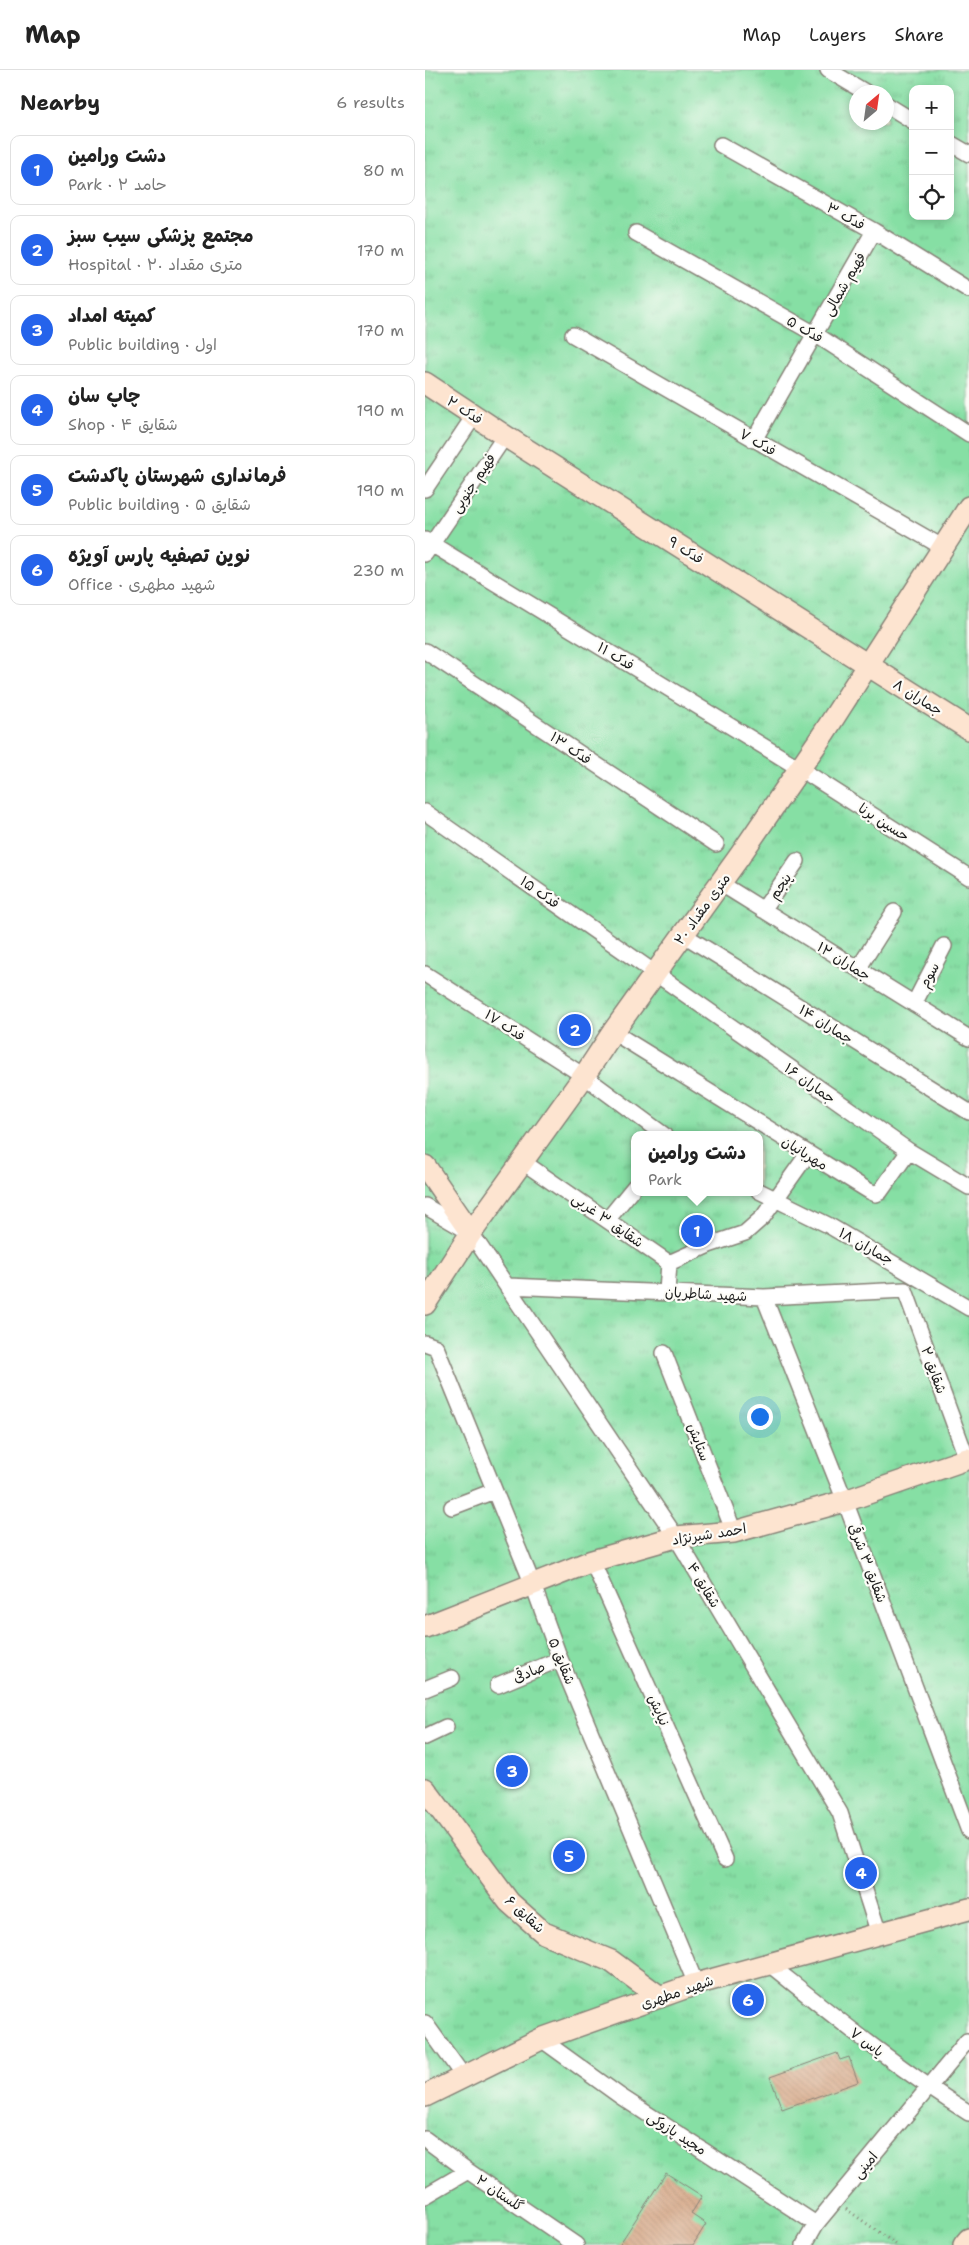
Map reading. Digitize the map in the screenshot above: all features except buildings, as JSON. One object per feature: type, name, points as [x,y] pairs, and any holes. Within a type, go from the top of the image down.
[{"type":"main road","name":"فدک ۲","points":[[425,384],[505,436]]},
{"type":"main road","name":"فدک ۹","points":[[505,436],[867,665]]},
{"type":"main road","name":"۲۰ متری مقداد","points":[[425,1304],[471,1232],[585,1076],[613,1032],[684,935],[799,768],[968,509]]},
{"type":"main road","name":"جماران ۸","points":[[867,665],[969,729]]},
{"type":"main road","points":[[425,1166],[471,1232]]},
{"type":"main road","name":"احمد شیرنژاد","points":[[425,1627],[592,1561],[676,1537],[734,1532],[845,1501],[967,1454]]},
{"type":"main road","name":"شقایق ۶","points":[[426,1791],[516,1909],[544,1933],[611,1961],[660,1997]]},
{"type":"main road","name":"شهید مطهری","points":[[425,2096],[541,2040],[696,1984],[969,1909]]},
{"type":"main road","points":[[964,2245],[969,2239]]},
{"type":"street","points":[[827,70],[853,85]]},
{"type":"street","points":[[894,109],[909,118]]},
{"type":"street","name":"فدک ۳","points":[[721,145],[874,231],[969,290]]},
{"type":"street","points":[[954,145],[969,154]]},
{"type":"street","name":"فهیم شمالی","points":[[754,440],[874,231]]},
{"type":"street","name":"فدک ۵","points":[[636,233],[815,334],[969,434]]},
{"type":"street","name":"فدک ۷","points":[[573,335],[944,548]]},
{"type":"street","points":[[425,489],[474,416]]},
{"type":"street","name":"فهیم جنوبی","points":[[427,546],[505,436]]},
{"type":"street","name":"فدک ۱۱","points":[[427,546],[799,768]]},
{"type":"street","name":"فدک ۱۳","points":[[425,651],[716,844]]},
{"type":"street","name":"حسین برنا","points":[[799,768],[969,877]]},
{"type":"street","name":"فدک ۱۵","points":[[425,812],[655,973]]},
{"type":"street","name":"پنجم","points":[[763,910],[797,861]]},
{"type":"street","name":"جماران ۱۲","points":[[720,883],[969,1038]]},
{"type":"street","points":[[858,969],[894,912]]},
{"type":"street","name":"جماران ۱۴","points":[[684,935],[969,1112]]},
{"type":"street","name":"سوم","points":[[914,1004],[944,946]]},
{"type":"street","name":"جماران ۱۶","points":[[655,973],[909,1151],[969,1187]]},
{"type":"street","name":"فدک ۱۷","points":[[425,974],[585,1076]]},
{"type":"street","name":"مهربانیان","points":[[613,1032],[807,1155],[876,1194],[880,1192],[909,1151]]},
{"type":"street","points":[[585,1076],[658,1131]]},
{"type":"street","points":[[667,1292],[669,1263],[709,1245],[745,1233],[763,1217],[807,1155]]},
{"type":"street","name":"شقایق ۳ غربی","points":[[523,1162],[669,1263]]},
{"type":"street","points":[[608,1219],[631,1191]]},
{"type":"street","name":"جماران ۱۸","points":[[763,1193],[828,1225],[913,1273],[969,1308]]},
{"type":"street","points":[[425,1206],[471,1232]]},
{"type":"street","name":"شقایق ۴","points":[[471,1232],[676,1537],[840,1813],[879,1934]]},
{"type":"street","points":[[905,1290],[913,1273]]},
{"type":"street","name":"شهید شاطریان","points":[[508,1286],[764,1297],[905,1290]]},
{"type":"street","name":"شقایق ۲","points":[[905,1290],[967,1454]]},
{"type":"street","name":"شقایق ۳ شرقی","points":[[764,1297],[845,1501],[969,1830]]},
{"type":"street","name":"شقایق ۵","points":[[425,1343],[436,1347],[533,1585],[560,1659],[696,1984]]},
{"type":"street","name":"ستایش","points":[[664,1353],[734,1532]]},
{"type":"street","points":[[452,1507],[494,1491]]},
{"type":"street","name":"نیایش","points":[[592,1561],[725,1859]]},
{"type":"street","name":"صادقی","points":[[498,1685],[560,1659]]},
{"type":"street","points":[[425,1689],[452,1678]]},
{"type":"street","points":[[425,1737],[446,1727]]},
{"type":"street","name":"یاس ۷","points":[[769,1964],[842,2023],[929,2088],[969,2114]]},
{"type":"street","points":[[425,2023],[464,2077]]},
{"type":"street","name":"مجید پازوکی","points":[[541,2040],[620,2096],[816,2224]]},
{"type":"street","name":"امینی","points":[[804,2245],[816,2224],[967,2041]]},
{"type":"street","name":"گلستان ۲","points":[[425,2139],[576,2245]]},
{"type":"street","points":[[425,2196],[468,2171]]},
{"type":"path","points":[[835,2201],[897,2245]]},
{"type":"green space","points":[[425,70],[969,70],[969,2245],[425,2245]]},
{"type":"place","name":"مجتمع پزشکی سیب سبز","points":[[575,1030]]},
{"type":"place","name":"دشت ورامین","points":[[697,1231]]},
{"type":"place","name":"کمیته امداد","points":[[512,1771]]},
{"type":"place","name":"فرمانداری شهرستان پاکدشت","points":[[569,1856]]},
{"type":"place","name":"چاپ سان","points":[[861,1873]]},
{"type":"place","name":"نوین تصفیه پارس آویژه","points":[[748,2000]]}]
